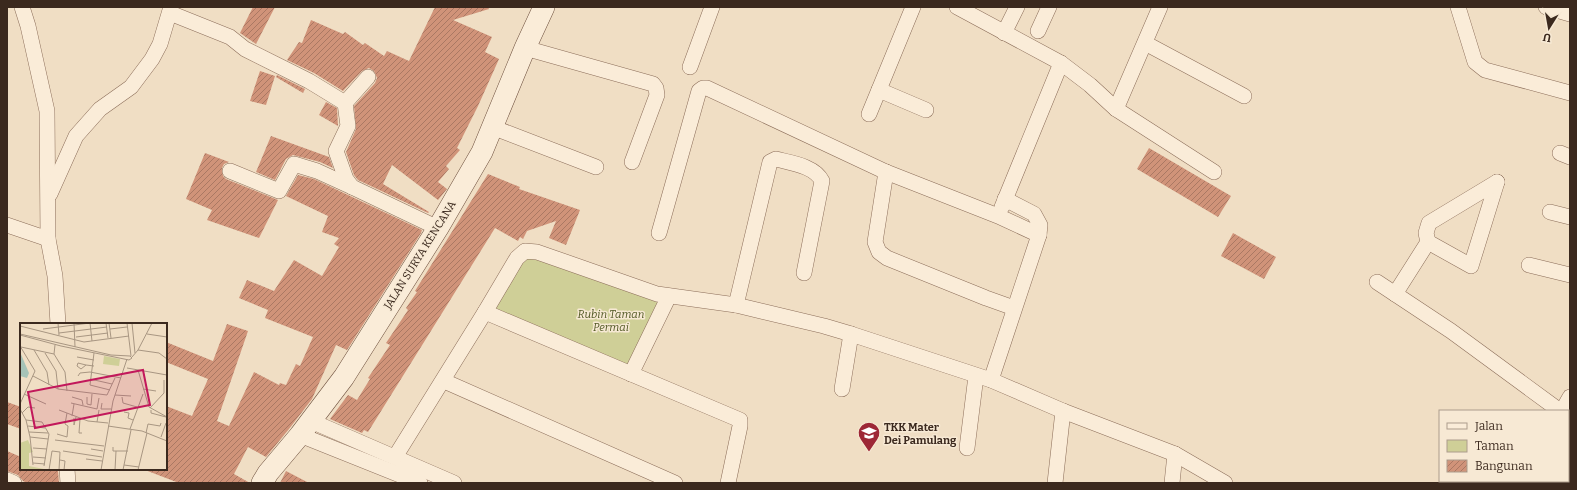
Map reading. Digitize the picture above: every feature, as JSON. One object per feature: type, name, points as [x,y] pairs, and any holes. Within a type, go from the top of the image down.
[{"type":"main road","name":"JALAN SURYA KENCANA","points":[[262,483],[268,473],[344,377],[438,228],[482,152],[525,48],[544,7]]},
{"type":"street","points":[[22,7],[28,26],[47,111],[48,239],[55,276],[58,323]]},
{"type":"street","points":[[690,67],[712,7]]},
{"type":"street","points":[[869,114],[913,7]]},
{"type":"street","points":[[957,7],[1060,63],[1090,85],[1116,109],[1214,172]]},
{"type":"street","points":[[1004,33],[1017,7]]},
{"type":"street","points":[[1038,31],[1049,7]]},
{"type":"street","points":[[1116,109],[1160,7]]},
{"type":"street","points":[[1458,7],[1475,62],[1485,70],[1570,93]]},
{"type":"street","points":[[1546,7],[1570,14]]},
{"type":"street","points":[[47,200],[76,136],[100,109],[126,91],[143,72],[160,44],[171,10],[230,37],[245,49],[309,81],[345,103],[348,126],[336,151],[346,180],[352,187]]},
{"type":"street","points":[[1145,43],[1244,96]]},
{"type":"street","points":[[525,48],[653,84],[656,88],[657,95],[632,162]]},
{"type":"street","points":[[998,216],[1060,63]]},
{"type":"street","points":[[345,103],[368,77]]},
{"type":"street","points":[[659,233],[699,91],[703,88],[707,88],[886,172],[998,216],[1039,235]]},
{"type":"street","points":[[879,90],[926,110]]},
{"type":"street","points":[[492,127],[596,167]]},
{"type":"street","points":[[736,305],[770,162],[773,159],[812,170],[819,174],[822,181],[804,273]]},
{"type":"street","points":[[230,172],[279,191],[294,164],[317,171],[438,228]]},
{"type":"street","points":[[886,172],[875,242],[879,252],[887,258],[1014,308]]},
{"type":"street","points":[[1395,294],[1428,242],[1426,233],[1429,222],[1496,182],[1471,266],[1428,242]]},
{"type":"street","points":[[967,448],[984,378],[1014,308],[1039,235],[1040,225],[1034,214],[1005,199]]},
{"type":"street","points":[[1550,212],[1570,217]]},
{"type":"street","points":[[7,225],[48,239]]},
{"type":"street","points":[[395,457],[444,381],[517,258],[525,251],[536,252],[657,294],[736,305],[851,334],[984,378],[1063,411],[1175,454],[1225,483]]},
{"type":"street","points":[[1529,266],[1570,275]]},
{"type":"street","points":[[1377,282],[1451,331],[1560,410]]},
{"type":"street","points":[[631,374],[669,296]]},
{"type":"street","points":[[486,312],[740,420],[728,483]]},
{"type":"street","points":[[842,389],[851,334]]},
{"type":"street","points":[[444,381],[675,483]]},
{"type":"street","points":[[1562,410],[1570,397]]},
{"type":"street","points":[[1055,483],[1063,411]]},
{"type":"street","points":[[305,428],[395,457],[454,483]]},
{"type":"street","points":[[305,428],[420,483]]},
{"type":"street","points":[[1172,483],[1175,454]]},
{"type":"street","points":[[67,470],[68,483]]},
{"type":"street","points":[[7,480],[14,483]]},
{"type":"green space","name":"Rubin Taman Permai","points":[[525,251],[669,296],[631,374],[485,312]]},
{"type":"building","points":[[253,7],[275,7],[256,44],[240,33]]},
{"type":"building","points":[[435,7],[488,7],[489,9],[453,20],[492,37],[485,52],[499,59],[457,148],[460,150],[446,166],[449,169],[438,182],[447,189],[438,200],[392,165],[383,184],[429,212],[428,213],[358,180],[354,175],[346,152],[356,129],[354,106],[375,83],[377,78],[374,71],[369,68],[362,71],[343,91],[314,73],[287,60],[299,42],[302,43],[311,20],[343,34],[345,32],[363,45],[365,43],[384,56],[387,51],[409,61]]},
{"type":"building","points":[[260,71],[275,76],[266,105],[250,101]]},
{"type":"building","points":[[277,75],[305,89],[303,93],[276,77]]},
{"type":"building","points":[[326,102],[337,108],[338,126],[319,115]]},
{"type":"building","points":[[271,136],[329,157],[333,168],[320,162],[293,155],[286,159],[275,180],[256,172]]},
{"type":"building","points":[[1149,148],[1231,196],[1218,217],[1137,169]]},
{"type":"building","points":[[205,153],[229,162],[224,164],[222,168],[223,176],[226,179],[278,200],[259,238],[207,220],[212,210],[186,199]]},
{"type":"building","points":[[488,174],[520,187],[519,189],[580,210],[566,245],[549,238],[556,221],[527,231],[523,239],[520,237],[518,241],[495,228],[368,432],[364,430],[362,433],[330,419],[348,395],[357,400],[370,379],[368,378],[390,345],[386,343],[408,310],[406,308],[417,292],[415,291]]},
{"type":"building","points":[[298,175],[314,179],[422,230],[347,350],[336,345],[312,399],[289,429],[266,457],[248,447],[234,474],[250,483],[179,483],[145,470],[167,470],[167,406],[192,416],[208,379],[167,362],[167,342],[213,361],[227,324],[248,331],[217,421],[229,426],[254,372],[279,385],[280,383],[286,385],[296,364],[300,366],[313,337],[265,318],[268,310],[239,298],[247,280],[274,291],[294,260],[322,276],[339,247],[334,244],[339,238],[322,232],[328,216],[286,196]]},
{"type":"building","points":[[1233,233],[1276,257],[1264,279],[1221,256]]},
{"type":"building","points":[[7,402],[20,407],[20,429],[7,424]]},
{"type":"building","points":[[7,451],[20,457],[20,470],[58,471],[59,483],[27,483],[18,475],[7,471]]},
{"type":"building","points":[[286,471],[309,483],[280,483]]},
{"type":"place","name":"TKK Mater Dei Pamulang","points":[[869,452]]}]
